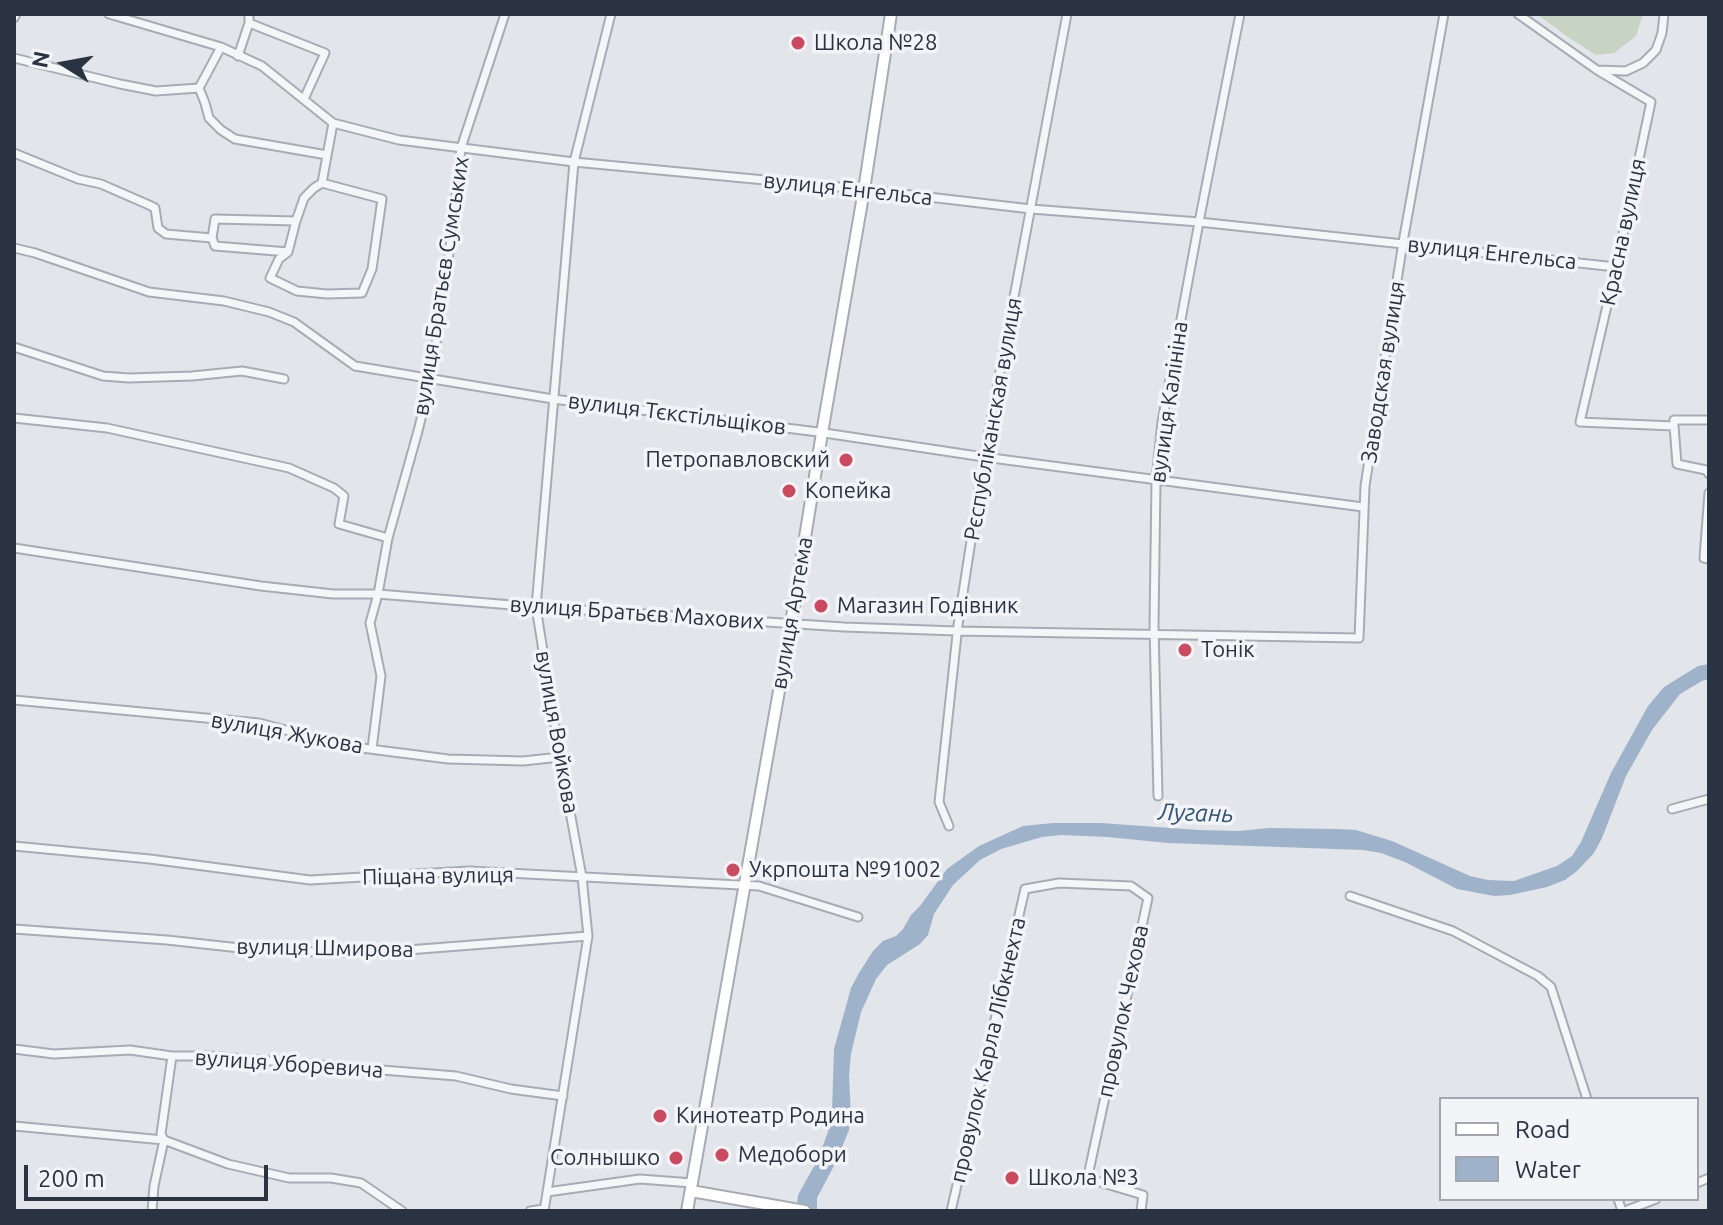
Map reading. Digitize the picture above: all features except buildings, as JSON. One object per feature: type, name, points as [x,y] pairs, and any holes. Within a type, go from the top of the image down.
[{"type":"street","name":"вулиця Енгельса","points":[[109,14],[221,47],[262,66],[333,123],[399,140],[574,162],[1031,209],[1403,242],[1616,267]]},
{"type":"street","name":"вулиця Братьєв Сумських","points":[[372,749],[381,676],[370,623],[388,538],[431,378],[461,148],[505,14]]},
{"type":"street","name":"вулиця Войкова","points":[[544,1210],[588,936],[582,877],[536,607],[574,162],[611,14]]},
{"type":"street","name":"вулиця Артема","points":[[687,1211],[791,623],[891,14]]},
{"type":"street","name":"Рєспубліканская вулиця","points":[[949,826],[939,802],[957,631],[984,457],[1067,14]]},
{"type":"street","name":"вулиця Калініна","points":[[1158,796],[1154,634],[1156,480],[1162,422],[1240,14]]},
{"type":"street","name":"Заводская вулиця","points":[[1359,638],[1365,486],[1403,242],[1444,14]]},
{"type":"street","points":[[1518,14],[1597,70],[1626,71],[1643,63],[1656,50],[1664,14]]},
{"type":"street","points":[[238,56],[249,18],[325,53],[304,99]]},
{"type":"street","points":[[199,88],[221,47]]},
{"type":"street","points":[[14,58],[156,91],[199,88]]},
{"type":"street","name":"Красна вулиця","points":[[1597,70],[1651,102],[1580,422],[1674,426]]},
{"type":"street","points":[[199,88],[209,118],[235,139],[327,155]]},
{"type":"street","points":[[322,183],[333,123]]},
{"type":"street","points":[[14,153],[78,179],[101,184],[155,208],[158,228],[166,234],[212,238]]},
{"type":"street","points":[[322,183],[382,199],[372,269],[362,293],[297,291],[270,278],[279,259],[288,252],[304,198],[322,183]]},
{"type":"street","points":[[288,252],[215,246],[212,238],[215,219],[296,221]]},
{"type":"street","name":"вулиця Тєкстільщіков","points":[[14,248],[149,292],[224,301],[269,312],[294,322],[355,366],[553,399],[1363,507]]},
{"type":"street","points":[[14,347],[103,376],[192,376],[242,371],[284,379]]},
{"type":"street","points":[[14,418],[107,428],[289,468],[334,488],[344,496],[339,524],[388,538]]},
{"type":"street","points":[[1707,558],[1709,476],[1706,470],[1677,464],[1674,420],[1709,420]]},
{"type":"street","name":"вулиця Братьєв Махових","points":[[14,548],[333,594],[378,594],[536,607],[957,631],[1359,638]]},
{"type":"street","name":"вулиця Жукова","points":[[14,700],[259,723],[346,746],[448,759],[523,761],[560,757]]},
{"type":"street","points":[[1672,809],[1709,799]]},
{"type":"street","name":"Піщана вулиця","points":[[14,846],[150,859],[310,880],[469,871],[759,886],[858,917]]},
{"type":"street","name":"провулок Чехова","points":[[1025,889],[1059,883],[1131,886],[1148,898],[1089,1171],[1093,1180],[1143,1195],[1141,1211]]},
{"type":"street","name":"провулок Карла Лібкнехта","points":[[951,1211],[1025,889]]},
{"type":"street","points":[[1350,896],[1453,931],[1538,976],[1551,987],[1586,1097]]},
{"type":"street","name":"вулиця Шмирова","points":[[14,929],[267,951],[369,953],[588,936]]},
{"type":"street","name":"вулиця Уборевича","points":[[14,1049],[54,1054],[130,1050],[172,1056],[209,1056],[456,1076],[511,1089],[563,1096]]},
{"type":"street","points":[[152,1211],[164,1140],[161,1134],[172,1056]]},
{"type":"street","points":[[14,1126],[164,1140],[228,1164],[289,1178],[331,1178],[361,1183],[402,1211]]},
{"type":"street","points":[[547,1192],[640,1179],[805,1211]]},
{"type":"street","points":[[1624,1211],[1651,1201]]},
{"type":"street","points":[[530,1211],[544,1210]]},
{"type":"green space","points":[[1537,14],[1643,14],[1636,36],[1614,53],[1596,55]]},
{"type":"water","points":[[1709,664],[1709,679],[1680,694],[1652,730],[1626,776],[1594,853],[1565,880],[1547,887],[1494,896],[1457,889],[1405,862],[1363,850],[1168,843],[1107,837],[1042,837],[1001,849],[980,860],[953,885],[934,914],[928,935],[920,944],[887,965],[876,979],[861,1012],[851,1054],[849,1130],[817,1198],[817,1211],[796,1211],[798,1195],[817,1161],[828,1132],[832,1111],[834,1049],[851,988],[873,951],[903,929],[947,869],[979,846],[1023,826],[1053,823],[1239,831],[1269,828],[1356,830],[1392,841],[1470,876],[1514,881],[1557,866],[1572,856],[1611,773],[1648,706],[1664,687],[1698,666]]},
{"type":"place","name":"Школа №28","points":[[798,43]]},
{"type":"place","name":"Петропавловский","points":[[846,460]]},
{"type":"place","name":"Копейка","points":[[789,491]]},
{"type":"place","name":"Магазин Годівник","points":[[821,606]]},
{"type":"place","name":"Тонік","points":[[1185,650]]},
{"type":"place","name":"Укрпошта №91002","points":[[733,870]]},
{"type":"place","name":"Кинотеатр Родина","points":[[660,1116]]},
{"type":"place","name":"Медобори","points":[[722,1155]]},
{"type":"place","name":"Солнышко","points":[[676,1158]]},
{"type":"place","name":"Школа №3","points":[[1012,1178]]},
{"type":"water label","name":"Лугань","points":[[1196,813]]}]
